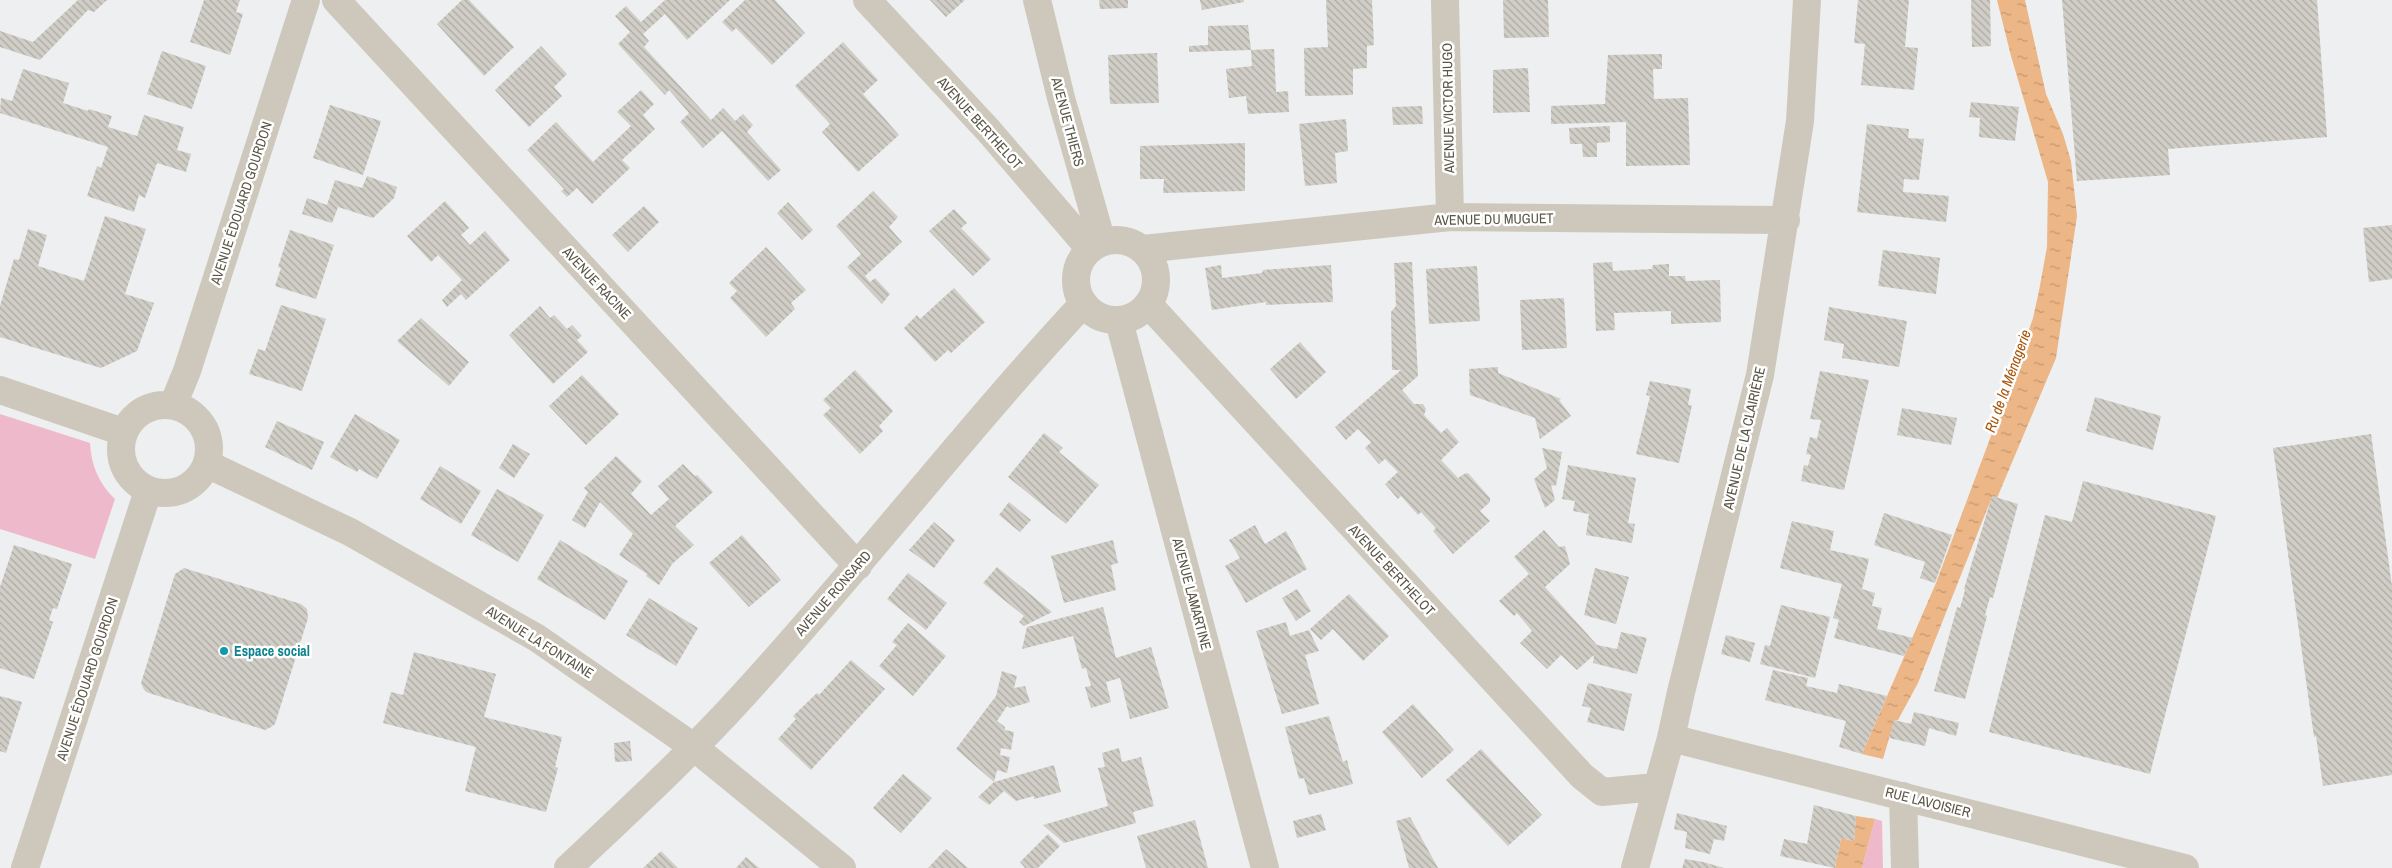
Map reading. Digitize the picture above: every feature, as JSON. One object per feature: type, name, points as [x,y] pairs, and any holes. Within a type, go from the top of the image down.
[{"type":"street","name":"AVENUE ÉDOUARD GOURDON","points":[[173,405],[187,371],[306,0]]},
{"type":"street","name":"AVENUE RACINE","points":[[336,0],[858,566]]},
{"type":"street","name":"AVENUE BERTHELOT","points":[[867,0],[1096,246]]},
{"type":"street","name":"AVENUE THIERS","points":[[1037,0],[1096,246]]},
{"type":"street","name":"AVENUE VICTOR HUGO","points":[[1445,0],[1450,217]]},
{"type":"street","name":"AVENUE DE LA CLAIRIÈRE","points":[[1635,868],[1671,738],[1760,375],[1786,220],[1800,121],[1807,0]]},
{"type":"street","name":"AVENUE DU MUGUET","points":[[1143,249],[1450,217],[1786,220]]},
{"type":"street","points":[[1123,240],[1143,249],[1151,259],[1156,270],[1155,294],[1149,305],[1133,317],[1119,321],[1101,318],[1083,304],[1077,287],[1077,269],[1082,258],[1096,246],[1123,240]]},
{"type":"street","name":"AVENUE RONSARD","points":[[568,868],[695,748],[858,566],[1031,360],[1083,304]]},
{"type":"street","name":"AVENUE BERTHELOT","points":[[1149,305],[1582,776],[1602,792],[1656,787]]},
{"type":"street","name":"AVENUE LAMARTINE","points":[[1119,321],[1265,868]]},
{"type":"street","points":[[0,390],[123,432]]},
{"type":"street","points":[[160,404],[173,405],[185,409],[196,417],[203,426],[208,439],[209,452],[206,464],[197,479],[183,490],[172,493],[148,491],[136,484],[127,473],[121,460],[120,446],[123,432],[138,413],[149,407],[160,404]]},
{"type":"street","name":"AVENUE LA FONTAINE","points":[[206,464],[350,532],[537,638],[695,748],[842,868]]},
{"type":"street","name":"AVENUE ÉDOUARD GOURDON","points":[[25,868],[148,491]]},
{"type":"street","name":"RUE LAVOISIER","points":[[1671,738],[2185,868]]},
{"type":"street","points":[[1903,796],[1905,868]]},
{"type":"shaded area","points":[[0,414],[90,443],[92,459],[97,474],[104,487],[115,499],[95,559],[0,529]]},
{"type":"shaded area","points":[[1875,819],[1882,821],[1883,868],[1862,868]]},
{"type":"water","points":[[1997,0],[2025,0],[2046,94],[2063,134],[2071,161],[2077,216],[2056,358],[1997,498],[1992,497],[1918,683],[1898,720],[1894,721],[1883,759],[1862,754],[1936,583],[2010,385],[2033,318],[2047,247],[2048,182],[2011,56]]},
{"type":"water","points":[[1856,816],[1875,819],[1862,868],[1835,868],[1841,838],[1854,841]]},
{"type":"building","points":[[78,0],[107,0],[94,12],[88,10],[40,60],[0,47],[0,31],[33,42]]},
{"type":"building","points":[[204,0],[240,0],[236,12],[243,14],[230,55],[190,42]]},
{"type":"building","points":[[462,0],[469,0],[514,47],[484,76],[437,24]]},
{"type":"building","points":[[665,0],[730,0],[687,40],[665,14],[643,34],[649,41],[644,47],[711,120],[723,108],[735,121],[743,114],[753,125],[747,132],[781,170],[768,181],[722,131],[703,148],[680,122],[689,113],[669,90],[665,95],[618,44],[630,32],[615,16],[626,6],[641,22]]},
{"type":"building","points":[[745,0],[775,0],[805,33],[772,65],[736,28],[732,32],[722,22]]},
{"type":"building","points":[[930,0],[965,0],[946,17]]},
{"type":"building","points":[[1099,0],[1128,0],[1128,8],[1100,9]]},
{"type":"building","points":[[1200,0],[1244,0],[1244,2],[1202,10]]},
{"type":"building","points":[[1326,0],[1372,0],[1374,45],[1367,46],[1367,68],[1353,69],[1353,95],[1305,96],[1304,48],[1328,47]]},
{"type":"building","points":[[1503,0],[1548,0],[1549,37],[1504,38]]},
{"type":"building","points":[[1858,0],[1909,0],[1905,47],[1918,48],[1914,90],[1861,85],[1865,44],[1854,43]]},
{"type":"building","points":[[1971,0],[1990,0],[1991,46],[1972,47]]},
{"type":"building","points":[[2062,0],[2317,0],[2327,137],[2168,149],[2170,175],[2077,181]]},
{"type":"building","points":[[1248,25],[1251,50],[1189,52],[1189,46],[1208,45],[1208,26]]},
{"type":"building","points":[[843,42],[878,80],[863,94],[899,135],[858,172],[822,132],[830,124],[795,86]]},
{"type":"building","points":[[541,46],[567,74],[554,87],[562,96],[529,127],[495,90]]},
{"type":"building","points":[[1274,49],[1276,92],[1288,91],[1289,112],[1248,114],[1246,96],[1229,98],[1226,69],[1252,66],[1251,50]]},
{"type":"building","points":[[162,51],[206,66],[192,109],[147,94]]},
{"type":"building","points":[[1157,53],[1159,103],[1110,104],[1108,55]]},
{"type":"building","points":[[1662,54],[1662,69],[1653,69],[1654,99],[1688,98],[1690,165],[1626,166],[1626,122],[1551,124],[1551,106],[1605,104],[1608,55]]},
{"type":"building","points":[[1528,68],[1530,112],[1493,113],[1493,70]]},
{"type":"building","points":[[23,69],[69,83],[63,103],[112,116],[108,127],[137,136],[144,115],[184,127],[177,150],[191,154],[186,172],[157,163],[145,198],[139,195],[134,212],[87,196],[97,166],[101,168],[108,147],[0,113],[1,98],[12,101]]},
{"type":"building","points":[[641,90],[654,104],[643,115],[655,129],[622,160],[630,168],[592,204],[577,188],[567,197],[561,191],[564,189],[527,150],[556,122],[593,162],[631,126],[617,112]]},
{"type":"building","points":[[1971,102],[2019,107],[2015,141],[1979,137],[1980,118],[1969,117]]},
{"type":"building","points":[[330,105],[381,121],[363,175],[313,158]]},
{"type":"building","points":[[1422,106],[1423,124],[1393,125],[1392,107]]},
{"type":"building","points":[[1346,119],[1348,151],[1335,153],[1337,183],[1305,186],[1299,124]]},
{"type":"building","points":[[1867,124],[1909,129],[1908,138],[1924,139],[1919,180],[1904,179],[1903,192],[1949,196],[1946,222],[1857,212]]},
{"type":"building","points":[[1610,126],[1610,142],[1597,143],[1597,157],[1583,157],[1582,144],[1570,144],[1569,128]]},
{"type":"building","points":[[1245,143],[1245,191],[1163,193],[1164,179],[1140,179],[1140,146]]},
{"type":"building","points":[[367,176],[397,187],[394,198],[373,218],[338,207],[332,223],[302,214],[307,198],[327,205],[335,180],[362,188]]},
{"type":"building","points":[[873,191],[898,217],[889,227],[902,242],[865,276],[870,282],[875,278],[890,294],[882,304],[847,267],[861,254],[836,226]]},
{"type":"building","points":[[445,201],[469,228],[461,235],[470,245],[485,231],[510,260],[466,300],[461,294],[447,307],[442,300],[462,280],[438,255],[431,262],[407,236]]},
{"type":"building","points":[[788,202],[813,230],[802,240],[777,213]]},
{"type":"building","points":[[644,206],[659,222],[628,252],[612,235]]},
{"type":"building","points":[[954,209],[967,223],[961,228],[991,259],[973,276],[929,231]]},
{"type":"building","points":[[105,216],[146,229],[125,294],[154,303],[137,351],[101,368],[0,337],[0,306],[14,259],[19,260],[28,229],[47,235],[38,266],[84,281]]},
{"type":"building","points":[[2392,225],[2392,279],[2369,282],[2363,228]]},
{"type":"building","points":[[290,230],[334,245],[316,299],[275,286],[281,268],[278,267]]},
{"type":"building","points":[[766,247],[806,290],[791,303],[795,309],[766,337],[730,298],[737,291],[729,283]]},
{"type":"building","points":[[1883,250],[1940,258],[1936,294],[1878,286]]},
{"type":"building","points":[[1412,262],[1418,376],[1402,390],[1414,404],[1423,404],[1426,409],[1424,415],[1441,433],[1447,428],[1459,442],[1441,460],[1458,478],[1468,473],[1490,498],[1490,502],[1480,511],[1490,521],[1453,554],[1433,531],[1436,528],[1421,512],[1418,515],[1401,496],[1398,499],[1385,484],[1398,472],[1385,459],[1379,464],[1365,448],[1371,442],[1358,429],[1346,440],[1335,427],[1401,370],[1392,370],[1391,312],[1396,306],[1394,263]]},
{"type":"building","points":[[1612,262],[1613,271],[1652,269],[1653,265],[1669,264],[1669,276],[1685,276],[1686,281],[1720,280],[1721,322],[1671,324],[1671,311],[1614,313],[1615,330],[1596,331],[1593,263]]},
{"type":"building","points":[[1221,265],[1222,278],[1262,273],[1263,270],[1331,265],[1333,302],[1266,305],[1266,302],[1212,310],[1205,268]]},
{"type":"building","points":[[1477,266],[1480,321],[1429,324],[1426,269]]},
{"type":"building","points":[[954,288],[985,322],[951,353],[948,350],[935,362],[904,328],[917,315],[920,319]]},
{"type":"building","points":[[1564,298],[1567,348],[1522,350],[1520,300]]},
{"type":"building","points":[[281,305],[326,319],[302,391],[249,374],[258,349],[265,351]]},
{"type":"building","points":[[540,306],[550,318],[554,315],[567,329],[572,325],[582,336],[577,340],[588,352],[553,384],[509,335]]},
{"type":"building","points":[[1829,307],[1907,321],[1899,367],[1842,358],[1844,344],[1824,340]]},
{"type":"building","points":[[421,318],[469,362],[449,386],[397,341]]},
{"type":"building","points":[[1300,342],[1326,372],[1296,399],[1270,369]]},
{"type":"building","points":[[1498,367],[1498,373],[1561,399],[1559,400],[1571,416],[1540,439],[1535,418],[1470,395],[1469,369]]},
{"type":"building","points":[[855,370],[893,411],[879,426],[883,431],[860,454],[823,415],[831,408],[823,400]]},
{"type":"building","points":[[1820,371],[1869,380],[1844,490],[1801,481],[1804,465],[1808,466],[1811,455],[1806,454],[1810,437],[1817,439],[1821,420],[1810,419]]},
{"type":"building","points":[[582,375],[619,414],[586,445],[549,406]]},
{"type":"building","points":[[1650,381],[1691,389],[1688,405],[1692,405],[1679,463],[1636,454],[1650,396],[1646,395]]},
{"type":"building","points":[[2095,397],[2161,416],[2153,450],[2086,431]]},
{"type":"building","points":[[1902,408],[1957,418],[1951,445],[1897,435]]},
{"type":"building","points":[[355,414],[400,440],[377,479],[359,469],[357,472],[330,457]]},
{"type":"building","points":[[277,421],[324,442],[312,470],[265,447]]},
{"type":"building","points":[[1044,433],[1063,448],[1059,452],[1099,485],[1066,524],[1008,477]]},
{"type":"building","points":[[2371,434],[2392,586],[2392,775],[2323,786],[2316,736],[2314,737],[2273,448]]},
{"type":"building","points":[[513,444],[530,454],[514,478],[499,468]]},
{"type":"building","points":[[1542,448],[1562,452],[1556,486],[1551,485],[1555,500],[1545,508],[1534,479],[1547,468]]},
{"type":"building","points":[[616,456],[642,481],[631,494],[651,515],[669,499],[658,486],[683,464],[695,476],[697,475],[713,492],[675,526],[694,545],[672,564],[659,585],[646,576],[647,574],[619,555],[633,534],[600,502],[585,528],[572,520],[588,492],[584,488]]},
{"type":"building","points":[[1568,465],[1636,478],[1628,523],[1635,524],[1632,543],[1586,535],[1589,514],[1573,511],[1575,501],[1562,499]]},
{"type":"building","points":[[440,466],[481,491],[461,524],[420,499]]},
{"type":"building","points":[[2083,481],[2216,516],[2150,774],[1989,732],[2045,515],[2072,522]]},
{"type":"building","points":[[497,489],[544,515],[518,562],[471,535]]},
{"type":"building","points":[[1992,496],[2018,504],[1993,598],[1990,597],[1985,615],[1987,616],[1965,699],[1934,691],[1957,607],[1960,608]]},
{"type":"building","points":[[1009,502],[1031,520],[1020,532],[999,515]]},
{"type":"building","points":[[1884,513],[1952,535],[1935,583],[1920,578],[1925,562],[1874,545]]},
{"type":"building","points":[[1792,521],[1834,531],[1830,550],[1869,559],[1862,589],[1875,593],[1872,606],[1882,608],[1877,629],[1913,638],[1904,656],[1834,638],[1839,620],[1833,618],[1842,584],[1780,568]]},
{"type":"building","points":[[934,522],[955,540],[934,568],[909,550]]},
{"type":"building","points":[[1255,525],[1265,544],[1286,531],[1307,569],[1246,603],[1225,566],[1240,558],[1229,540]]},
{"type":"building","points":[[1544,530],[1559,547],[1565,546],[1570,564],[1545,587],[1597,645],[1617,649],[1621,632],[1647,638],[1637,674],[1593,663],[1594,655],[1577,670],[1561,655],[1547,669],[1520,643],[1532,631],[1517,613],[1514,616],[1499,601],[1529,574],[1514,557]]},
{"type":"building","points":[[742,535],[781,580],[749,607],[709,563]]},
{"type":"building","points":[[560,540],[628,581],[605,620],[537,579]]},
{"type":"building","points":[[1113,540],[1118,563],[1111,565],[1116,590],[1064,603],[1051,556]]},
{"type":"building","points":[[14,545],[72,564],[57,609],[53,608],[49,620],[53,622],[34,679],[0,668],[0,587]]},
{"type":"building","points":[[997,567],[1052,612],[1024,626],[1019,622],[1024,616],[983,583]]},
{"type":"building","name":"Espace social","points":[[184,568],[301,604],[307,609],[308,618],[275,724],[271,727],[265,730],[146,692],[143,688],[141,683],[175,574]]},
{"type":"building","points":[[1595,568],[1629,577],[1616,624],[1584,615]]},
{"type":"building","points":[[908,573],[947,603],[926,630],[887,599]]},
{"type":"building","points":[[1297,589],[1311,611],[1296,621],[1282,598]]},
{"type":"building","points":[[1349,594],[1389,636],[1363,661],[1333,629],[1321,640],[1310,629]]},
{"type":"building","points":[[649,598],[698,628],[676,666],[626,635]]},
{"type":"building","points":[[1781,605],[1830,617],[1815,678],[1760,664],[1765,645],[1770,646]]},
{"type":"building","points":[[1103,607],[1116,658],[1151,647],[1169,708],[1130,719],[1120,678],[1106,682],[1111,702],[1091,708],[1085,687],[1091,686],[1086,668],[1082,669],[1073,636],[1022,649],[1027,627]]},
{"type":"building","points":[[1286,622],[1290,636],[1309,630],[1319,651],[1305,655],[1319,704],[1282,714],[1256,631]]},
{"type":"building","points":[[908,623],[946,656],[913,696],[879,666],[897,645],[892,642]]},
{"type":"building","points":[[1726,635],[1755,643],[1750,662],[1721,654]]},
{"type":"building","points":[[414,652],[496,674],[484,717],[562,737],[555,767],[558,768],[546,812],[465,791],[476,747],[383,723],[391,692],[403,695]]},
{"type":"building","points":[[851,660],[885,689],[811,770],[778,739],[796,719],[793,716],[817,693],[819,695]]},
{"type":"building","points":[[1773,670],[1808,678],[1806,686],[1837,693],[1839,684],[1887,696],[1862,754],[1839,747],[1846,721],[1765,700]]},
{"type":"building","points":[[1002,671],[1017,676],[1014,688],[1025,686],[1030,702],[1010,708],[1007,706],[997,721],[1005,727],[1005,730],[1014,732],[1011,750],[1001,748],[1000,755],[1010,757],[1007,773],[997,770],[994,782],[956,749],[996,696]]},
{"type":"building","points":[[1588,683],[1632,694],[1624,731],[1587,722],[1591,708],[1582,706]]},
{"type":"building","points":[[0,696],[22,702],[6,753],[0,751]]},
{"type":"building","points":[[1413,704],[1454,750],[1422,778],[1382,732]]},
{"type":"building","points":[[1914,712],[1959,723],[1956,736],[1929,728],[1925,746],[1889,738],[1894,720],[1911,724]]},
{"type":"building","points":[[1329,716],[1343,762],[1347,760],[1353,784],[1309,795],[1304,778],[1299,779],[1285,727]]},
{"type":"building","points":[[630,741],[632,761],[615,762],[614,743]]},
{"type":"building","points":[[1119,748],[1122,762],[1141,757],[1154,806],[1133,812],[1136,823],[1064,843],[1043,825],[1108,806],[1098,768],[1105,767],[1102,753]]},
{"type":"building","points":[[1481,749],[1542,815],[1508,846],[1446,780]]},
{"type":"building","points":[[1054,765],[1061,792],[1034,799],[1034,796],[1016,801],[1004,791],[989,805],[978,797],[994,782]]},
{"type":"building","points":[[903,774],[932,798],[901,833],[873,808]]},
{"type":"building","points":[[1814,805],[1856,816],[1854,841],[1841,838],[1835,868],[1780,856],[1784,839],[1807,844]]},
{"type":"building","points":[[1677,813],[1727,826],[1724,841],[1714,839],[1710,854],[1685,848],[1687,832],[1674,829]]},
{"type":"building","points":[[1321,814],[1326,830],[1297,838],[1293,821]]},
{"type":"building","points":[[1410,817],[1438,868],[1409,868],[1396,821]]},
{"type":"building","points":[[1195,820],[1208,868],[1146,868],[1137,836]]},
{"type":"building","points":[[1048,834],[1060,846],[1038,868],[1025,868],[1020,862]]},
{"type":"building","points":[[946,849],[968,868],[928,868]]},
{"type":"building","points":[[661,851],[678,868],[643,868]]},
{"type":"building","points":[[746,857],[759,868],[736,868]]},
{"type":"building","points":[[1685,859],[1703,862],[1724,868],[1682,868]]},
{"type":"place","name":"Espace social","points":[[224,651]]},
{"type":"water label","name":"Ru de la Ménagerie","points":[[2008,381]]}]
